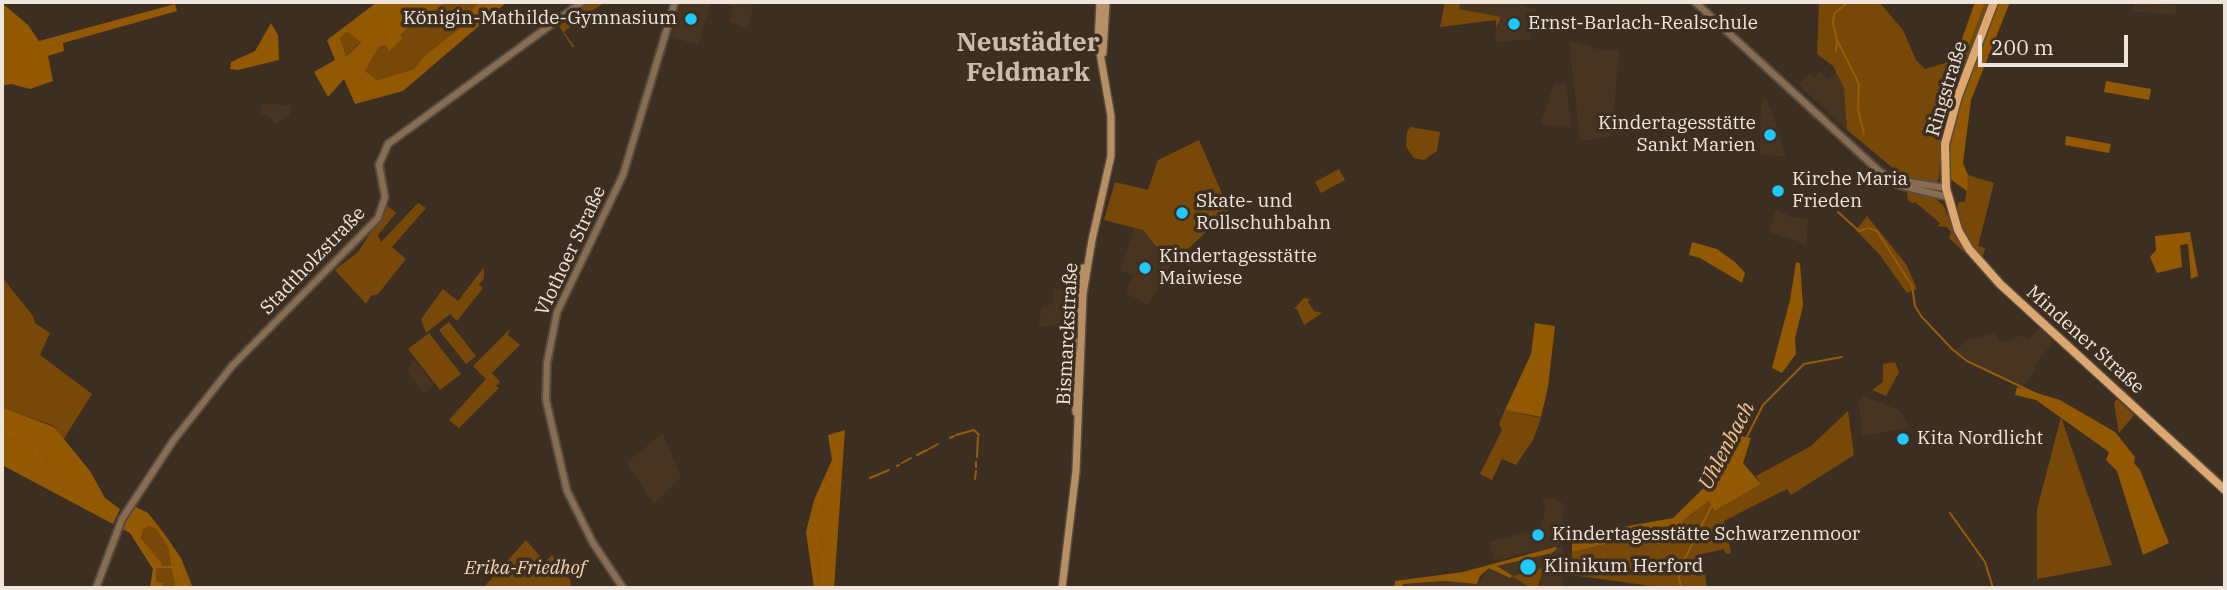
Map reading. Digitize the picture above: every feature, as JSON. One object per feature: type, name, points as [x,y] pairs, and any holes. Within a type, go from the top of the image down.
[{"type":"main road","name":"Bismarckstraße","points":[[1062,588],[1071,532],[1078,430],[1073,332],[1080,278],[1111,156],[1112,130],[1098,42],[1100,2]]},
{"type":"main road","name":"Bismarckstraße","points":[[1105,81],[1103,40],[1106,2]]},
{"type":"main road","name":"Ringstraße","points":[[1947,193],[1944,166],[1947,132],[1994,2]]},
{"type":"main road","name":"Mindener Straße","points":[[1947,193],[1958,230],[1985,269],[2225,490]]},
{"type":"street","name":"Stadtholzstraße","points":[[96,588],[122,519],[149,472],[233,366],[379,218],[385,197],[379,165],[388,144],[582,2]]},
{"type":"street","name":"Vlothoer Straße","points":[[623,588],[593,543],[567,491],[547,400],[547,363],[557,312],[623,175],[675,2]]},
{"type":"street","points":[[1695,2],[1886,176],[1947,193]]},
{"type":"shaded area","points":[[377,2],[451,2],[438,7],[425,22],[408,28],[401,35],[402,39],[389,51],[385,45],[379,47],[365,71],[377,80],[414,69],[425,55],[459,29],[478,2],[507,2],[403,91],[355,104],[344,79],[328,97],[314,72],[335,60],[327,40]],"holes":[[[347,32],[361,42],[346,57],[340,38]]]},
{"type":"shaded area","name":"Königin-Mathilde-Gymnasium","points":[[681,2],[711,2],[698,45],[671,37]]},
{"type":"shaded area","name":"Königin-Mathilde-Gymnasium","points":[[716,2],[754,2],[748,28],[729,22],[733,7]]},
{"type":"shaded area","name":"Ernst-Barlach-Realschule","points":[[1445,2],[1524,2],[1524,6],[1536,9],[1530,39],[1495,42],[1496,20],[1440,27]]},
{"type":"shaded area","points":[[1975,2],[1985,2],[1965,57],[1955,59]]},
{"type":"shaded area","points":[[1998,2],[2010,2],[1971,100],[1963,163],[1968,175],[1967,191],[1950,179],[1949,150],[1961,99]]},
{"type":"shaded area","points":[[2137,2],[2177,6],[2175,15],[2131,11]]},
{"type":"shaded area","points":[[2,3],[28,25],[39,41],[175,4],[177,11],[63,43],[64,51],[48,56],[53,81],[30,89],[11,84],[2,86]]},
{"type":"shaded area","points":[[271,23],[278,35],[279,60],[238,70],[230,69],[231,62],[255,51]]},
{"type":"shaded area","points":[[1569,40],[1601,50],[1619,50],[1612,136],[1580,141]]},
{"type":"shaded area","points":[[1820,72],[1829,80],[1836,72],[1844,88],[1847,130],[1799,85],[1810,73],[1815,77]]},
{"type":"shaded area","points":[[2106,81],[2151,89],[2149,100],[2104,92]]},
{"type":"shaded area","points":[[1566,83],[1571,126],[1559,128],[1541,123],[1554,84]]},
{"type":"shaded area","name":"Kindertagesstätte Sankt Marien","points":[[1766,99],[1786,156],[1760,155],[1761,105]]},
{"type":"shaded area","points":[[261,104],[290,105],[290,117],[275,124],[272,118],[261,114]]},
{"type":"shaded area","points":[[2066,136],[2111,144],[2109,153],[2065,145]]},
{"type":"shaded area","points":[[1776,209],[1791,217],[1808,219],[1806,244],[1769,232]]},
{"type":"shaded area","name":"Kindertagesstätte Maiwiese","points":[[1134,228],[1143,230],[1171,265],[1148,305],[1126,293],[1133,275],[1120,271]]},
{"type":"shaded area","points":[[2190,232],[2198,276],[2191,279],[2188,244],[2180,245],[2182,267],[2157,273],[2150,257],[2156,250],[2155,236]]},
{"type":"shaded area","points":[[1692,242],[1717,249],[1735,262],[1745,273],[1742,283],[1700,258],[1689,255]]},
{"type":"shaded area","points":[[1796,262],[1800,263],[1803,306],[1795,338],[1796,354],[1782,373],[1772,368],[1790,300]]},
{"type":"shaded area","points":[[1054,289],[1069,291],[1065,324],[1038,327],[1042,308],[1053,303]]},
{"type":"shaded area","points":[[1535,323],[1555,326],[1548,387],[1541,417],[1505,410],[1531,354]]},
{"type":"shaded area","points":[[2039,328],[2054,341],[2035,365],[2034,372],[2022,388],[1953,352],[1968,340],[1995,333],[2001,343],[2023,335],[2029,340]]},
{"type":"shaded area","points":[[414,360],[434,385],[424,393],[407,371]]},
{"type":"shaded area","points":[[2017,387],[2060,400],[2115,432],[2135,457],[2134,463],[2140,470],[2169,543],[2143,555],[2117,471],[2106,460],[2109,452],[2036,400],[2015,395]]},
{"type":"shaded area","points":[[1863,396],[1899,410],[1909,428],[1862,436],[1859,402]]},
{"type":"shaded area","points":[[2,407],[54,427],[90,471],[105,498],[120,509],[113,524],[2,465]]},
{"type":"shaded area","points":[[845,430],[834,588],[814,588],[806,532],[814,500],[832,460],[828,435]]},
{"type":"shaded area","points":[[663,433],[681,478],[654,504],[626,463]]},
{"type":"shaded area","points":[[1740,436],[1751,438],[1743,463],[1761,484],[1714,511],[1709,501],[1682,521],[1684,526],[1665,545],[1619,541],[1572,552],[1572,536],[1673,518],[1729,463]]},
{"type":"shaded area","name":"Kindertagesstätte Schwarzenmoor","points":[[1555,498],[1564,504],[1561,545],[1494,561],[1489,542],[1541,528],[1545,509],[1542,499]]},
{"type":"shaded area","points":[[134,506],[148,513],[163,532],[181,558],[193,588],[175,588],[168,547],[156,529],[149,526],[143,530],[141,538],[163,565],[156,570],[156,581],[163,583],[164,588],[150,588],[153,569],[130,533],[122,529]]},
{"type":"shaded area","name":"Klinikum Herford","points":[[1563,545],[1563,588],[1402,588],[1403,584],[1445,581],[1477,584],[1489,568],[1552,553]]},
{"type":"shaded area","points":[[1558,548],[1552,553],[1497,566],[1513,576],[1510,578],[1489,568],[1480,576],[1477,584],[1445,581],[1403,584],[1402,588],[1394,588],[1395,581],[1463,572]]},
{"type":"green space","points":[[451,2],[478,2],[459,29],[425,55],[414,69],[377,80],[365,71],[379,47],[385,44],[388,50],[408,28],[425,22],[438,7]]},
{"type":"green space","points":[[589,2],[605,2],[572,25],[568,24],[570,27],[564,32],[575,47],[572,47],[559,26]]},
{"type":"green space","points":[[1445,2],[1460,2],[1459,9],[1501,17],[1496,28],[1496,20],[1440,27]]},
{"type":"green space","points":[[1819,2],[1879,2],[1903,30],[1916,60],[1925,69],[1965,57],[1985,2],[1990,2],[1951,103],[1942,133],[1939,179],[1932,185],[1919,183],[1899,173],[1847,130],[1844,88],[1833,66],[1817,54]]},
{"type":"green space","points":[[347,32],[361,41],[346,57],[339,38]]},
{"type":"green space","points":[[1410,127],[1440,132],[1437,151],[1424,160],[1414,158],[1406,147]]},
{"type":"green space","points":[[1199,140],[1229,210],[1171,265],[1143,230],[1104,220],[1115,182],[1148,190],[1158,160]]},
{"type":"green space","points":[[1339,169],[1345,180],[1321,193],[1315,182]]},
{"type":"green space","points":[[1968,175],[1994,183],[1978,246],[1985,248],[1982,259],[1965,235],[1957,216],[1958,202],[1965,202]]},
{"type":"green space","points":[[1907,191],[1935,198],[1943,205],[1966,254],[1949,238],[1951,232],[1947,227],[1938,226],[1940,223],[1915,202],[1908,200]]},
{"type":"green space","points":[[418,203],[426,208],[392,247],[406,259],[378,294],[371,296],[366,304],[335,270],[358,252],[388,206],[396,213],[378,235],[381,242]]},
{"type":"green space","points":[[1867,216],[1906,264],[1917,289],[1907,293],[1879,254],[1856,230]]},
{"type":"green space","points":[[484,267],[484,278],[479,285],[483,288],[457,321],[450,314],[426,333],[421,319],[443,289],[458,301]]},
{"type":"green space","points":[[2,277],[33,316],[35,323],[50,333],[40,355],[92,394],[63,440],[54,426],[2,407]]},
{"type":"green space","points":[[1304,298],[1310,299],[1308,302],[1314,311],[1322,313],[1304,325],[1297,309],[1294,309]]},
{"type":"green space","points":[[449,322],[476,356],[466,364],[439,330]]},
{"type":"green space","points":[[510,329],[508,335],[520,345],[492,373],[500,382],[496,386],[499,388],[459,428],[449,420],[486,379],[473,366]]},
{"type":"green space","points":[[429,333],[461,374],[440,390],[408,349]]},
{"type":"green space","points":[[1895,362],[1899,372],[1886,396],[1872,390],[1883,382],[1883,364]]},
{"type":"green space","points":[[2117,399],[2134,415],[2119,433],[2114,403]]},
{"type":"green space","points":[[1505,410],[1541,418],[1533,440],[1516,465],[1502,459],[1492,480],[1480,474],[1502,430],[1499,424]]},
{"type":"green space","points":[[1848,411],[1854,455],[1791,495],[1787,489],[1724,521],[1731,553],[1726,554],[1724,549],[1702,554],[1707,588],[1666,588],[1571,575],[1572,552],[1619,541],[1665,545],[1682,521],[1709,501],[1713,510],[1761,484],[1756,476],[1811,446]]},
{"type":"green space","points":[[2061,417],[2112,565],[2037,579],[2037,509]]},
{"type":"green space","points":[[149,526],[156,529],[168,547],[175,588],[164,588],[163,583],[156,581],[156,570],[163,565],[141,538],[143,530]]},
{"type":"green space","name":"Erika-Friedhof","points":[[526,540],[545,562],[552,555],[571,581],[570,588],[483,588]]},
{"type":"green space","points":[[1544,568],[1537,588],[1530,588],[1513,576]]},
{"type":"waterway","name":"Uhlenbach","points":[[1848,2],[1834,14],[1833,23],[1837,40],[1859,84],[1858,109],[1864,134]]},
{"type":"waterway","name":"Uhlenbach","points":[[1836,52],[1837,40]]},
{"type":"waterway","points":[[1838,212],[1859,231],[1869,228],[1877,231],[1912,286],[1915,306],[1921,316],[1952,349],[1967,361],[2049,400],[2082,420]]},
{"type":"waterway","name":"Uhlenbach","points":[[1681,588],[1678,572],[1763,405],[1804,364],[1842,357]]},
{"type":"waterway","points":[[2,428],[30,442],[48,473],[112,514]]},
{"type":"waterway","points":[[956,435],[974,430],[979,435]]},
{"type":"waterway","points":[[950,438],[954,436]]},
{"type":"waterway","points":[[977,457],[978,437]]},
{"type":"waterway","points":[[824,488],[836,473],[835,448],[839,443]]},
{"type":"waterway","points":[[929,449],[938,444]]},
{"type":"waterway","points":[[917,455],[927,450]]},
{"type":"waterway","points":[[902,463],[911,458]]},
{"type":"waterway","points":[[976,462],[976,467]]},
{"type":"waterway","points":[[870,478],[889,470]]},
{"type":"waterway","points":[[975,479],[976,471]]},
{"type":"waterway","points":[[821,498],[815,519],[817,548],[824,558],[823,588]]},
{"type":"waterway","points":[[1950,513],[1985,562],[1993,588]]},
{"type":"waterway","points":[[127,526],[153,567],[179,567],[186,588]]},
{"type":"waterway","points":[[152,588],[154,568]]},
{"type":"place","name":"Königin-Mathilde-Gymnasium","points":[[691,19]]},
{"type":"place","name":"Ernst-Barlach-Realschule","points":[[1514,24]]},
{"type":"place","name":"Kindertagesstätte Sankt Marien","points":[[1770,135]]},
{"type":"place","name":"Kirche Maria Frieden","points":[[1778,191]]},
{"type":"place","name":"Skate- und Rollschuhbahn","points":[[1182,213]]},
{"type":"place","name":"Kindertagesstätte Maiwiese","points":[[1145,268]]},
{"type":"place","name":"Kita Nordlicht","points":[[1903,439]]},
{"type":"place","name":"Kindertagesstätte Schwarzenmoor","points":[[1538,535]]},
{"type":"place","name":"Klinikum Herford","points":[[1528,567]]},
{"type":"district","name":"Neustädter Feldmark","points":[[1028,58]]}]
